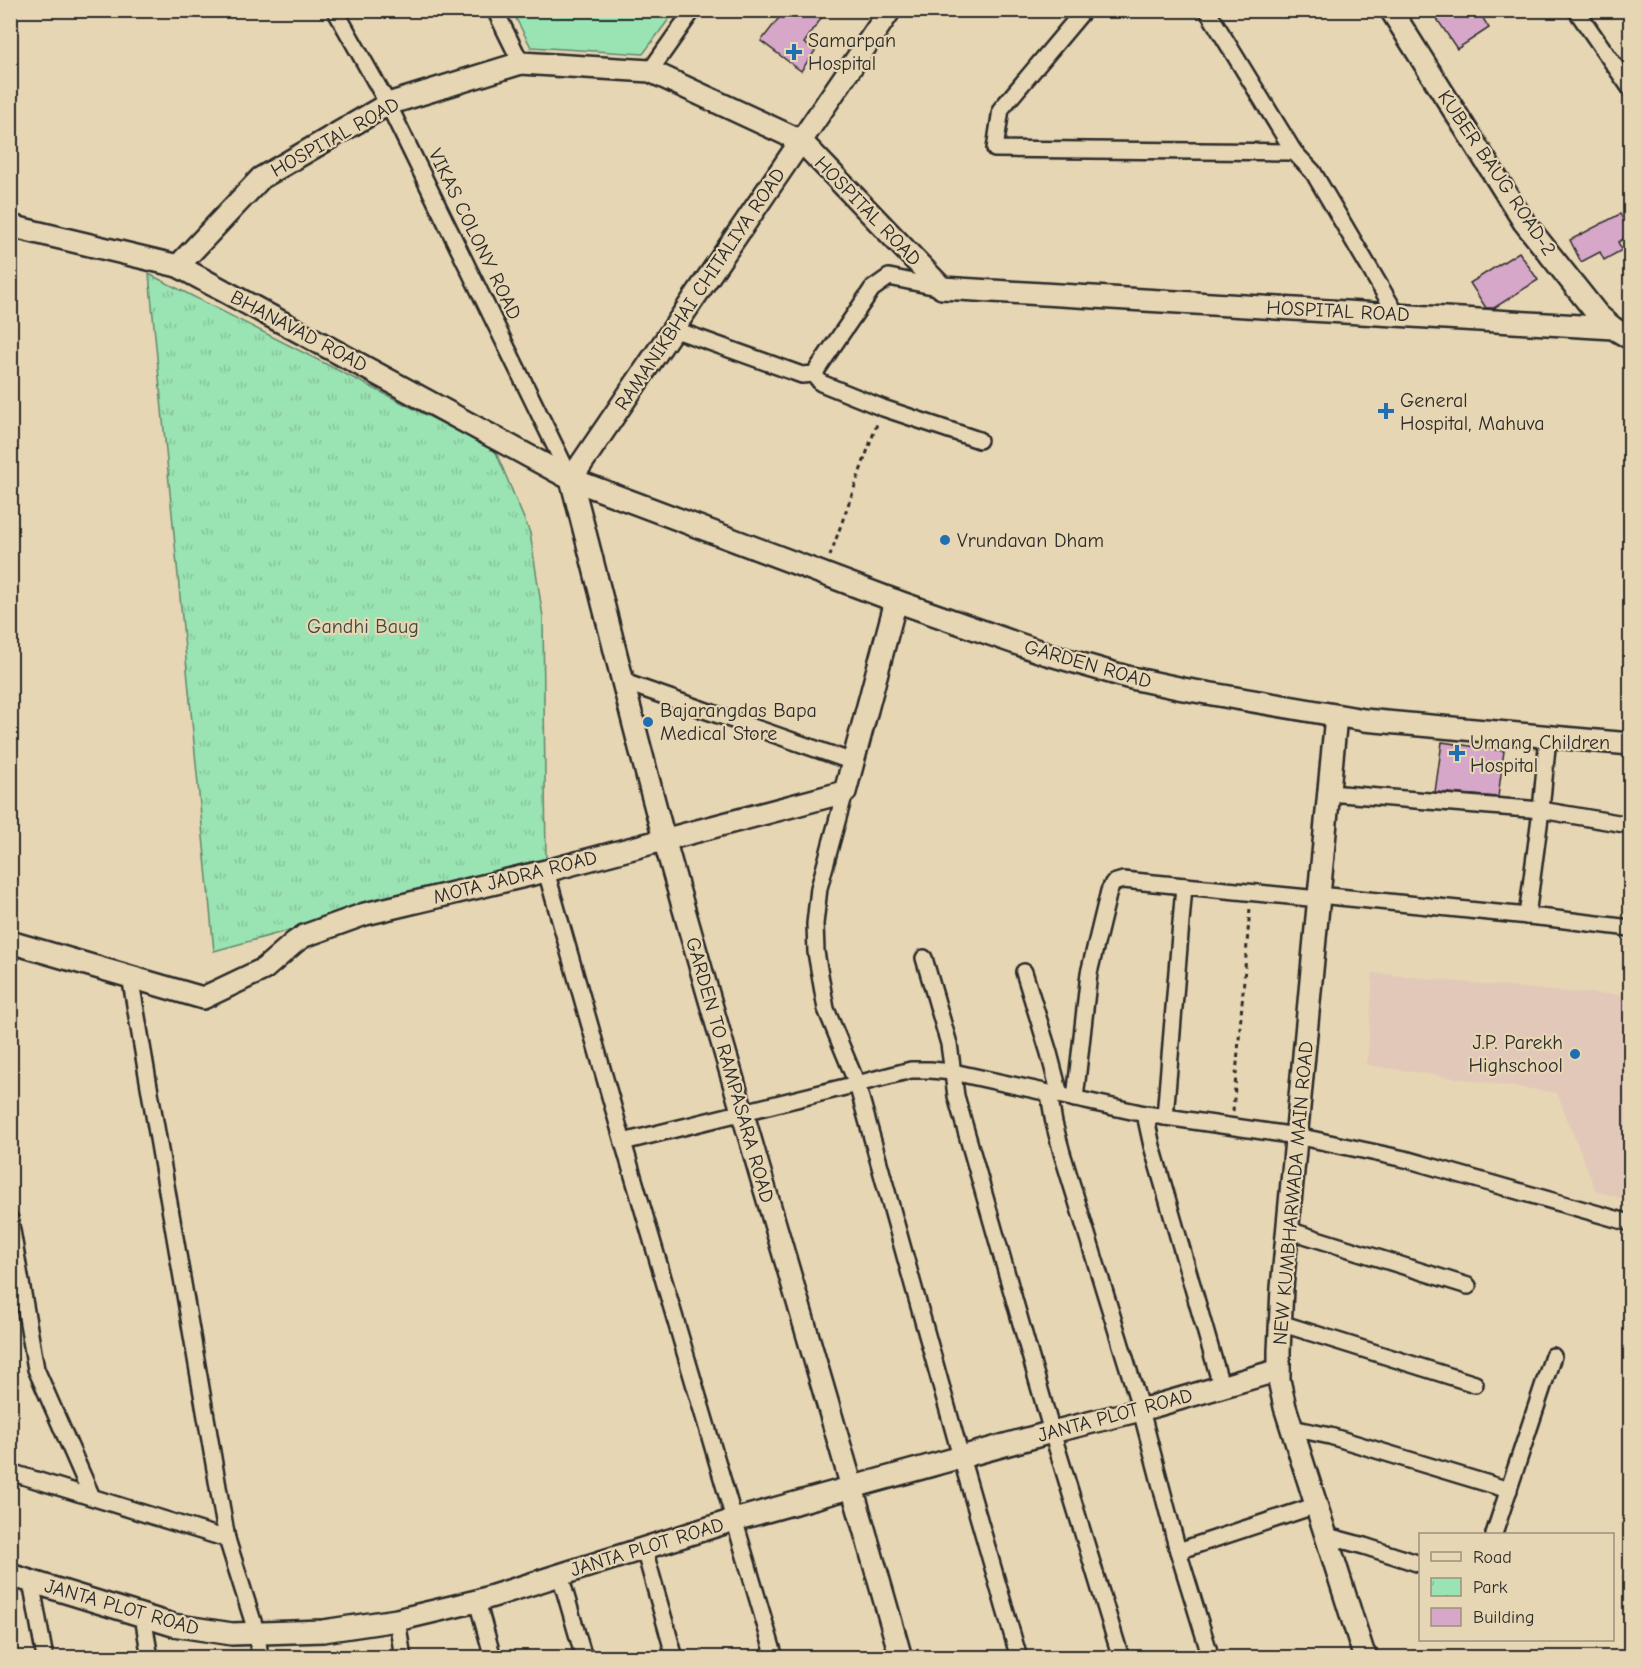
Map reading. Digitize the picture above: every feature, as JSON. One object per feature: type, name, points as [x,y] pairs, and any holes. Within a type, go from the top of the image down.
[{"type":"main road","name":"RAMANIKBHAI CHITALIYA ROAD","points":[[572,478],[890,10]]},
{"type":"main road","name":"KUBER BAUG ROAD-2","points":[[1391,10],[1524,222],[1598,315],[1622,333]]},
{"type":"main road","name":"HOSPITAL ROAD","points":[[178,266],[261,178],[388,104],[521,63],[650,71],[801,141],[942,288],[1397,315],[1622,333]]},
{"type":"main road","name":"BHANAVAD ROAD","points":[[10,226],[178,266],[572,478]]},
{"type":"main road","name":"GARDEN ROAD","points":[[572,478],[896,601],[1047,654],[1127,677],[1183,689],[1364,720],[1630,744]]},
{"type":"main road","name":"GARDEN TO RAMPASARA ROAD","points":[[572,478],[664,839],[901,1658]]},
{"type":"main road","points":[[845,792],[896,601]]},
{"type":"main road","name":"NEW KUMBHARWADA MAIN ROAD","points":[[1336,716],[1280,1323],[1279,1380],[1285,1407],[1367,1658]]},
{"type":"main road","name":"MOTA JADRA ROAD","points":[[10,942],[203,998],[264,969],[295,942],[317,930],[365,914],[546,871],[845,792]]},
{"type":"main road","name":"JANTA PLOT ROAD","points":[[10,1575],[142,1616],[232,1634],[323,1631],[397,1620],[477,1601],[734,1520],[1052,1432],[1141,1410],[1279,1370]]},
{"type":"street","name":"VIKAS COLONY ROAD","points":[[335,10],[388,104],[572,478]]},
{"type":"street","points":[[495,10],[521,63]]},
{"type":"street","points":[[650,71],[693,10]]},
{"type":"street","points":[[1084,10],[1001,109],[995,149],[1294,152]]},
{"type":"street","points":[[1207,10],[1294,152],[1313,172],[1397,315]]},
{"type":"street","points":[[1576,10],[1630,88]]},
{"type":"street","points":[[814,374],[872,289],[889,277],[942,288]]},
{"type":"street","points":[[673,329],[802,375],[814,374]]},
{"type":"street","points":[[814,374],[821,383],[883,408],[979,440]]},
{"type":"street","points":[[624,682],[853,762]]},
{"type":"street","points":[[1527,915],[1548,737]]},
{"type":"street","points":[[845,792],[819,888],[815,924],[816,952],[826,1009],[856,1084],[1019,1658]]},
{"type":"street","points":[[1329,793],[1541,810],[1630,825]]},
{"type":"street","points":[[546,871],[775,1658]]},
{"type":"street","points":[[1211,1658],[1178,1551],[1141,1410],[1054,1123],[1085,1017],[1089,974],[1110,886],[1123,880],[1527,915],[1630,928]]},
{"type":"street","points":[[1165,1118],[1184,886]]},
{"type":"street","points":[[924,958],[949,1044],[956,1096],[1052,1432],[1121,1658]]},
{"type":"street","points":[[1024,972],[1061,1096]]},
{"type":"street","points":[[130,976],[228,1539],[256,1634],[260,1658]]},
{"type":"street","points":[[623,1142],[911,1070],[930,1070],[953,1072],[1165,1118],[1297,1136],[1409,1160],[1630,1223]]},
{"type":"street","points":[[1145,1114],[1152,1146],[1221,1385]]},
{"type":"street","points":[[10,1219],[16,1283],[36,1369],[92,1497]]},
{"type":"street","points":[[1288,1230],[1468,1286]]},
{"type":"street","points":[[1280,1323],[1475,1384]]},
{"type":"street","points":[[1494,1533],[1553,1356]]},
{"type":"street","points":[[1292,1428],[1330,1436],[1509,1490]]},
{"type":"street","points":[[10,1472],[228,1539]]},
{"type":"street","points":[[1178,1551],[1317,1505]]},
{"type":"street","points":[[1327,1536],[1419,1564]]},
{"type":"street","points":[[645,1549],[675,1658]]},
{"type":"street","points":[[560,1575],[584,1658]]},
{"type":"street","points":[[31,1581],[45,1658]]},
{"type":"street","points":[[477,1601],[493,1658]]},
{"type":"street","points":[[142,1616],[150,1658]]},
{"type":"street","points":[[397,1620],[403,1658]]},
{"type":"path","points":[[824,573],[883,408]]},
{"type":"path","points":[[1231,1127],[1251,891]]},
{"type":"shaded area","points":[[1373,973],[1564,992],[1630,995],[1630,1201],[1596,1191],[1557,1093],[1367,1065]]},
{"type":"green space","points":[[512,11],[675,11],[643,54],[531,47]]},
{"type":"green space","name":"Gandhi Baug","points":[[149,274],[495,450],[530,533],[543,617],[546,859],[214,951]]},
{"type":"building","points":[[785,10],[827,10],[804,43],[815,51],[801,71],[761,41]]},
{"type":"building","points":[[1451,10],[1478,10],[1489,28],[1457,49],[1437,19]]},
{"type":"building","points":[[1620,214],[1630,232],[1630,235],[1618,242],[1622,250],[1604,260],[1600,252],[1581,262],[1570,240]]},
{"type":"building","points":[[1519,252],[1538,280],[1494,308],[1486,308],[1470,283]]},
{"type":"building","points":[[1442,742],[1504,751],[1498,797],[1435,792]]},
{"type":"place","name":"Samarpan Hospital","points":[[794,52]]},
{"type":"place","name":"General Hospital, Mahuva","points":[[1386,411]]},
{"type":"place","name":"Vrundavan Dham","points":[[945,540]]},
{"type":"place","name":"Bajarangdas Bapa Medical Store","points":[[648,722]]},
{"type":"place","name":"Umang Children Hospital","points":[[1457,753]]},
{"type":"place","name":"J.P. Parekh Highschool","points":[[1575,1054]]}]
